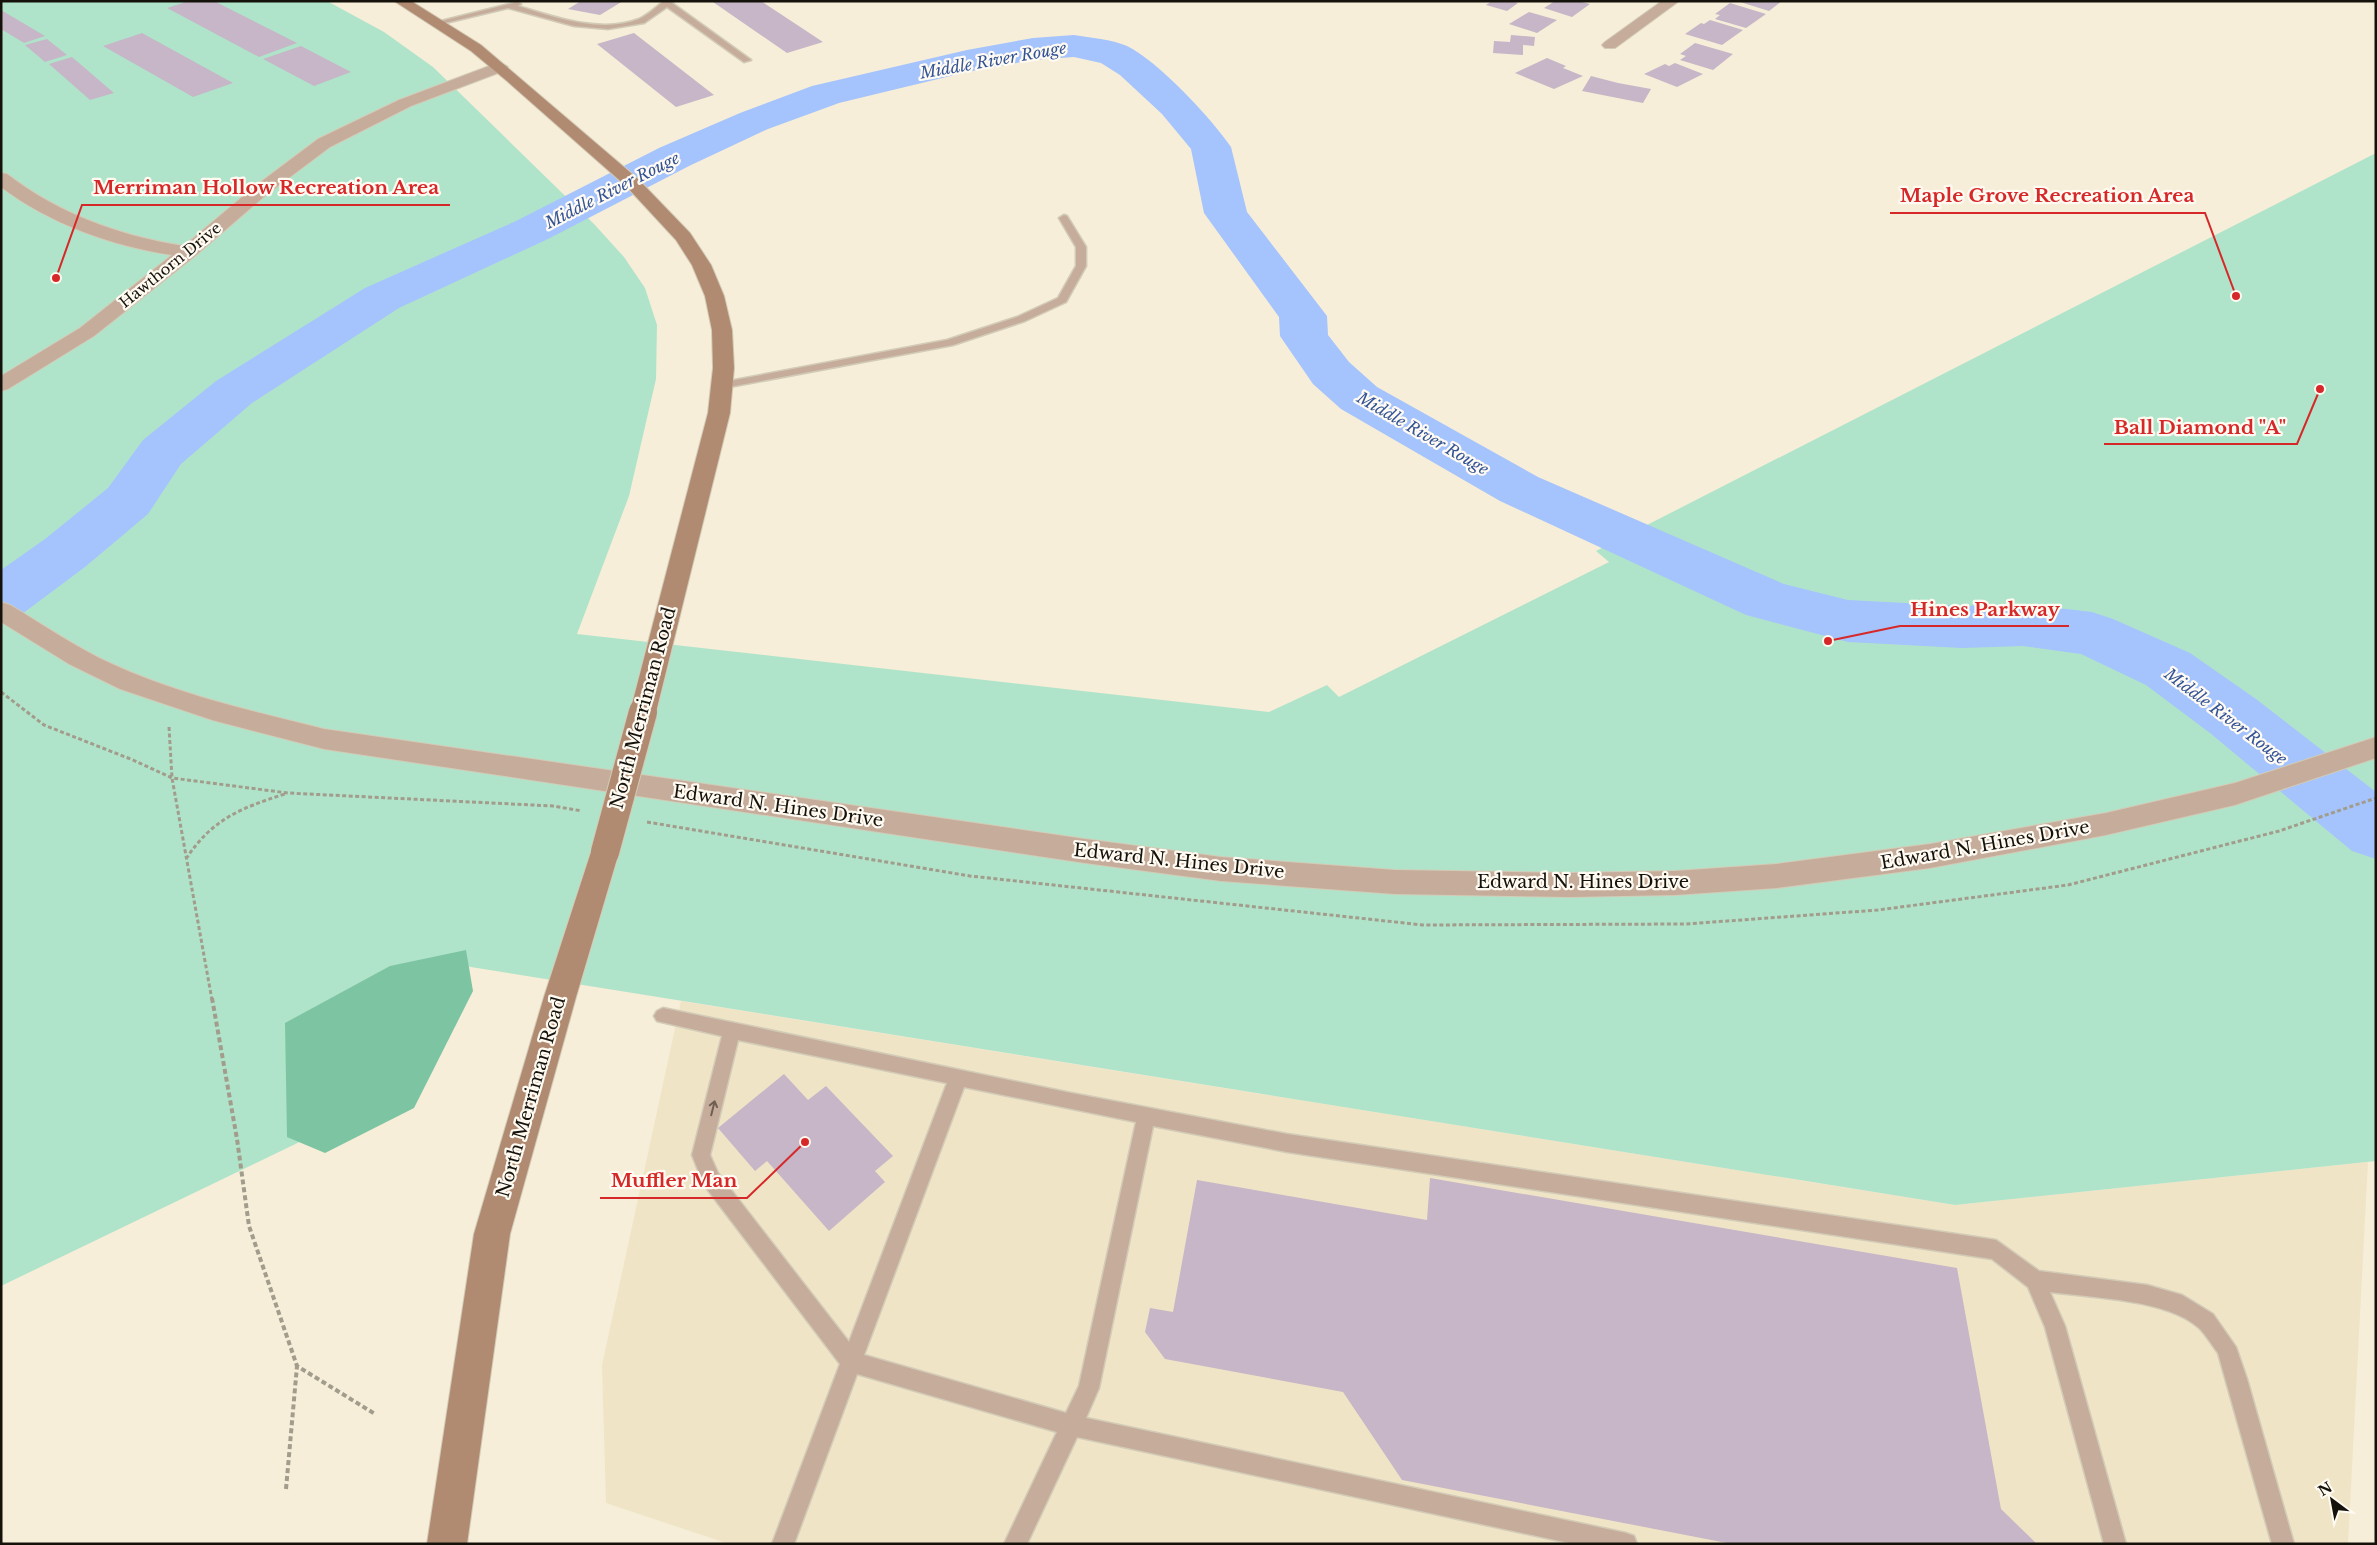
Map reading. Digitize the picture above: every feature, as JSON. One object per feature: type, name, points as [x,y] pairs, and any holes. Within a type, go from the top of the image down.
[{"type":"main road","name":"North Merriman Road","points":[[401,1],[437,23],[500,67],[650,198],[682,235],[703,266],[720,310],[725,350],[724,385],[719,413],[643,712],[605,852],[560,997],[492,1234],[447,1544]]},
{"type":"street","points":[[1610,44],[1672,1]]},
{"type":"street","name":"Hawthorn Drive","points":[[1,386],[86,332],[324,143],[405,103],[500,67]]},
{"type":"street","points":[[1,178],[16,191],[75,221],[130,242],[188,252]]},
{"type":"street","name":"Edward N. Hines Drive","points":[[1,611],[102,670],[169,696],[232,716],[344,742],[1085,851],[1221,869],[1395,882],[1570,885],[1675,883],[1777,876],[1930,856],[2106,824],[2235,794],[2366,751]]},
{"type":"lane","points":[[437,23],[528,1]]},
{"type":"lane","points":[[508,6],[569,23],[588,26],[617,25],[642,21],[668,2],[747,60]]},
{"type":"lane","points":[[724,385],[949,343],[1021,319],[1062,300],[1081,266],[1081,248],[1064,218]]},
{"type":"lane","points":[[663,1016],[1287,1144],[1996,1250],[2035,1280],[2055,1326],[2115,1544]]},
{"type":"lane","points":[[732,1030],[701,1155],[711,1179],[851,1362],[1071,1425],[1626,1544]]},
{"type":"lane","points":[[783,1544],[958,1078]]},
{"type":"lane","points":[[1015,1544],[1089,1388],[1146,1116]]},
{"type":"lane","points":[[2035,1280],[2147,1295],[2175,1302],[2206,1321],[2226,1348],[2238,1379],[2283,1544]]},
{"type":"path","points":[[169,696],[172,778],[237,1138],[249,1226],[297,1366],[286,1489]]},
{"type":"path","points":[[186,859],[197,840],[219,820],[254,804],[288,793]]},
{"type":"path","points":[[2279,831],[2376,798]]},
{"type":"path","points":[[297,1366],[376,1414]]},
{"type":"shaded area","points":[[681,1001],[1955,1205],[2368,1162],[2348,1544],[729,1544],[606,1503],[602,1365]]},
{"type":"green space","points":[[1,1],[327,1],[384,32],[433,67],[594,224],[624,257],[645,288],[657,325],[656,379],[629,496],[577,634],[1269,712],[1327,685],[1339,697],[1609,562],[1596,551],[2376,153],[2376,1161],[1955,1205],[452,964],[399,1094],[1,1286]]},
{"type":"green space","points":[[466,950],[473,991],[414,1108],[325,1153],[287,1137],[285,1023],[390,966]]},
{"type":"building","points":[[189,1],[214,1],[297,43],[259,57],[167,8]]},
{"type":"building","points":[[581,1],[623,1],[600,15],[568,9]]},
{"type":"building","points":[[761,1],[823,42],[787,53],[713,2]]},
{"type":"building","points":[[1492,1],[1518,3],[1507,11],[1486,5]]},
{"type":"building","points":[[1555,1],[1578,1],[1590,4],[1572,17],[1544,8]]},
{"type":"building","points":[[1737,1],[1782,1],[1769,11]]},
{"type":"building","points":[[1730,3],[1766,14],[1746,28],[1715,19],[1720,15],[1715,14]]},
{"type":"building","points":[[1,10],[45,36],[24,43],[1,29]]},
{"type":"building","points":[[1529,12],[1557,20],[1537,33],[1509,24]]},
{"type":"building","points":[[1710,20],[1743,30],[1722,45],[1685,34],[1701,23],[1704,24]]},
{"type":"building","points":[[142,33],[233,83],[193,97],[103,46]]},
{"type":"building","points":[[634,33],[714,95],[676,107],[597,44]]},
{"type":"building","points":[[1511,35],[1535,37],[1534,46],[1523,45],[1523,55],[1493,53],[1494,41],[1510,42]]},
{"type":"building","points":[[47,39],[67,55],[45,62],[25,45]]},
{"type":"building","points":[[1695,43],[1733,54],[1713,70],[1680,60],[1686,56],[1680,54]]},
{"type":"building","points":[[301,46],[351,72],[314,86],[263,59]]},
{"type":"building","points":[[72,57],[114,93],[90,100],[49,64]]},
{"type":"building","points":[[1547,58],[1566,66],[1563,68],[1583,76],[1554,89],[1515,73]]},
{"type":"building","points":[[1675,63],[1703,74],[1677,87],[1644,74],[1665,64],[1669,66]]},
{"type":"building","points":[[1591,76],[1651,89],[1643,103],[1582,91]]},
{"type":"building","points":[[784,1074],[808,1100],[826,1086],[893,1156],[875,1171],[885,1182],[829,1231],[767,1161],[755,1171],[718,1128]]},
{"type":"building","points":[[1430,1178],[1957,1268],[2001,1509],[2037,1544],[1732,1544],[1402,1480],[1343,1392],[1165,1359],[1145,1332],[1150,1308],[1173,1312],[1197,1180],[1427,1220]]},
{"type":"waterway","name":"Middle River Rouge","points":[[1,599],[65,553],[128,501],[162,452],[234,392],[382,298],[532,230],[674,157],[754,121],[826,94],[967,61],[1033,49],[1074,46],[1113,54],[1133,67],[1176,106],[1211,147],[1226,213],[1303,316],[1304,336],[1331,373],[1359,398],[1519,489],[1767,600],[1848,621],[1962,627],[2023,625],[2092,634],[2168,669],[2233,716],[2376,831]]},
{"type":"place","name":"Merriman Hollow Recreation Area","points":[[56,278]]},
{"type":"place","name":"Maple Grove Recreation Area","points":[[2236,296]]},
{"type":"place","name":"Ball Diamond \"A\"","points":[[2320,389]]},
{"type":"place","name":"Hines Parkway","points":[[1828,641]]},
{"type":"place","name":"Muffler Man","points":[[805,1142]]}]
